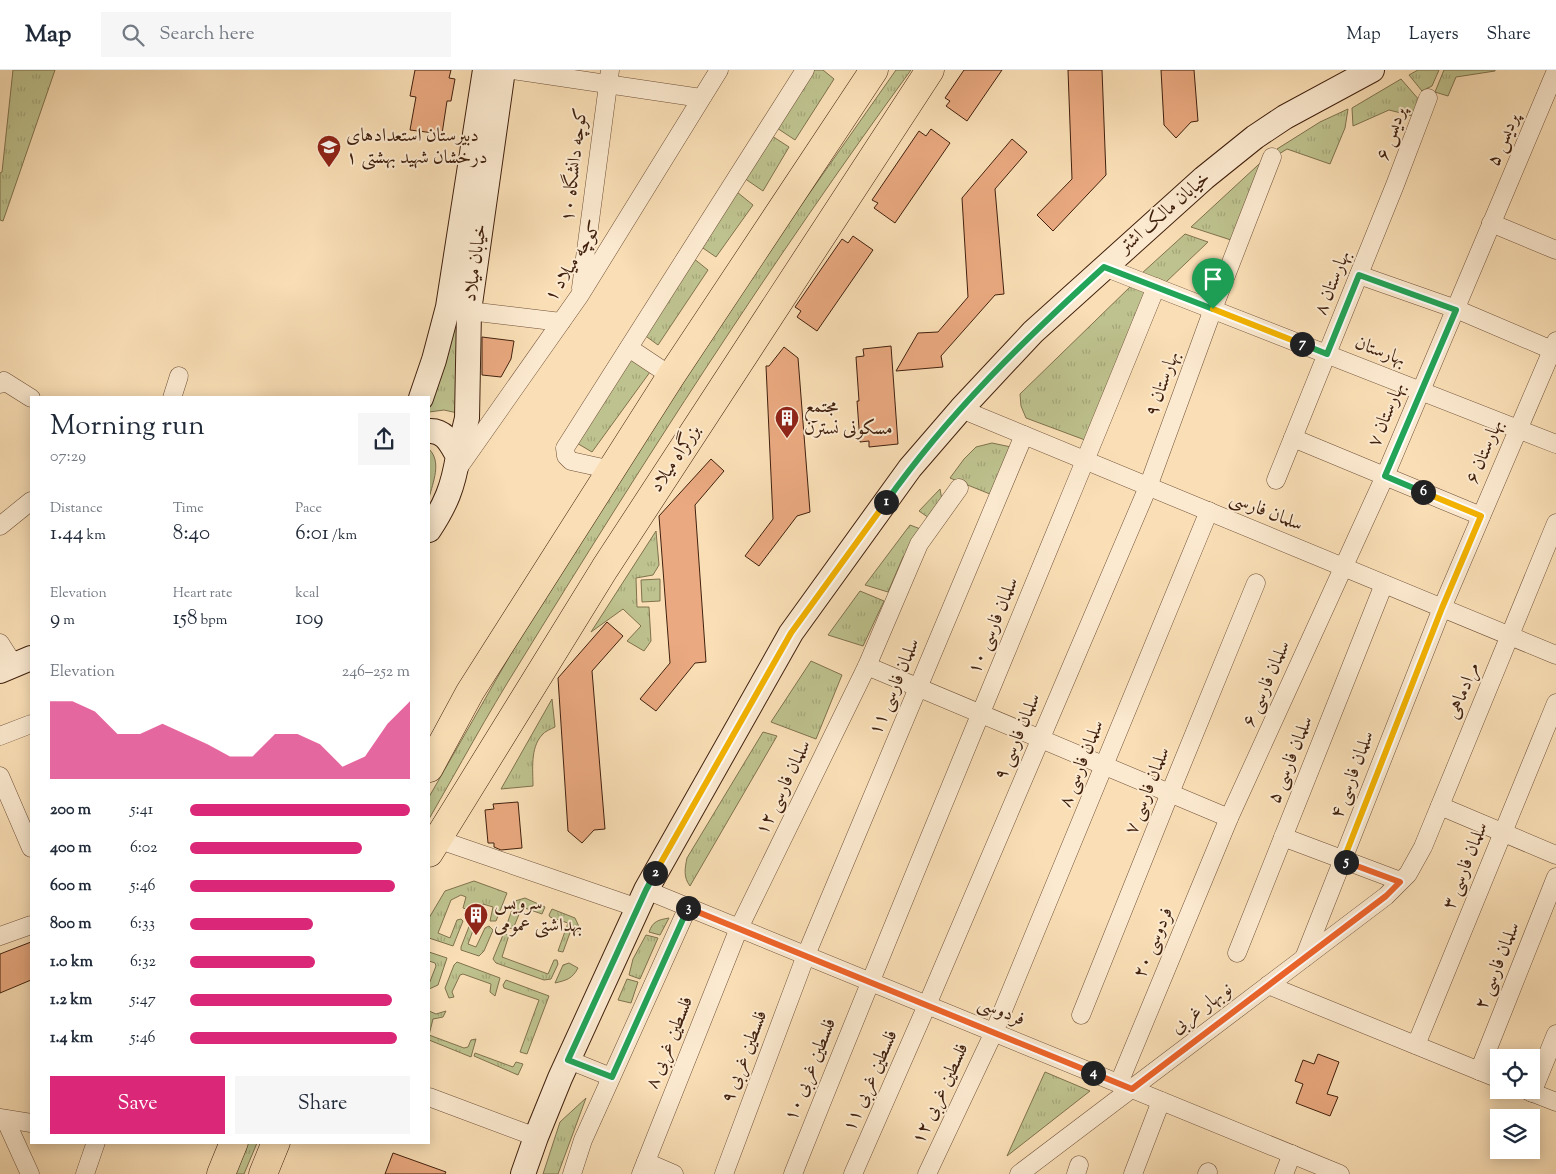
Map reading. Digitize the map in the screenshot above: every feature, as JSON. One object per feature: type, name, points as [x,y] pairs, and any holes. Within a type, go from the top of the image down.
[{"type":"highway","points":[[430,766],[470,692],[671,376],[874,70]]},
{"type":"highway","name":"بزرگراه میلاد","points":[[433,846],[605,568],[930,70]]},
{"type":"highway","points":[[221,1174],[233,1144]]},
{"type":"highway","points":[[263,1174],[275,1144]]},
{"type":"main road","name":"خیابان میلاد","points":[[422,396],[434,360],[448,307],[485,70]]},
{"type":"main road","name":"خیابان میلاد","points":[[430,528],[453,486],[467,418],[469,311],[503,70]]},
{"type":"main road","name":"خیابان مالک اشتر","points":[[1255,137],[1269,115],[1337,70]]},
{"type":"main road","name":"خیابان مالک اشتر","points":[[524,1174],[536,1137],[568,1060],[642,899],[791,633],[894,490],[961,409],[1033,332],[1204,178],[1255,137],[1304,106],[1372,70]]},
{"type":"main road","points":[[430,431],[445,435],[457,463]]},
{"type":"street","points":[[513,70],[608,77],[701,98]]},
{"type":"street","points":[[612,470],[571,460],[566,456],[565,448],[805,70]]},
{"type":"street","name":"کوچه میلاد ۱","points":[[457,463],[503,406],[580,295],[715,73]]},
{"type":"street","name":"پردیس ۵","points":[[1491,223],[1555,73]]},
{"type":"street","name":"کوچه دانشگاه ۱۰","points":[[580,295],[608,77]]},
{"type":"street","name":"پردیس ۶","points":[[1396,185],[1428,98]]},
{"type":"street","name":"بهارستان ۹","points":[[1148,486],[1213,309],[1272,157]]},
{"type":"street","name":"بهارستان ۸","points":[[1276,480],[1396,185]]},
{"type":"street","points":[[1491,223],[1556,250]]},
{"type":"street","name":"بهارستان ۷","points":[[1342,567],[1385,476],[1491,223]]},
{"type":"street","name":"بهارستان","points":[[1104,267],[1556,444]]},
{"type":"street","points":[[1359,275],[1554,346]]},
{"type":"street","name":"سلمان فارسی ۱۰","points":[[870,981],[1156,287]]},
{"type":"street","points":[[469,311],[561,322]]},
{"type":"street","name":"بهارستان ۶","points":[[1442,608],[1554,346]]},
{"type":"street","points":[[629,348],[671,376]]},
{"type":"street","points":[[173,396],[179,376]]},
{"type":"street","points":[[2,383],[30,397]]},
{"type":"street","points":[[467,404],[474,410],[485,414],[492,414],[503,406]]},
{"type":"street","name":"سلمان فارسی","points":[[961,409],[1556,655]]},
{"type":"street","name":"سلمان فارسی ۱۱","points":[[806,955],[1024,435]]},
{"type":"street","points":[[1292,438],[1481,516]]},
{"type":"street","name":"سلمان فارسی ۹","points":[[927,1005],[1148,486]]},
{"type":"street","name":"سلمان فارسی ۱۲","points":[[739,928],[867,666],[919,544],[959,488]]},
{"type":"street","points":[[0,526],[30,502]]},
{"type":"street","name":"سلمان فارسی ۸","points":[[994,1032],[1209,511]]},
{"type":"street","name":"مرادماهی","points":[[1404,878],[1423,847],[1556,523]]},
{"type":"street","name":"سلمان فارسی ۶","points":[[1229,818],[1342,567]]},
{"type":"street","name":"سلمان فارسی ۷","points":[[1081,1015],[1256,584]]},
{"type":"street","name":"سلمان فارسی ۵","points":[[1238,953],[1384,584]]},
{"type":"street","name":"سلمان فارسی ۴","points":[[1304,958],[1442,608]]},
{"type":"street","points":[[0,643],[15,664]]},
{"type":"street","points":[[867,666],[1229,818]]},
{"type":"street","name":"سلمان فارسی ۳","points":[[1416,1045],[1556,703]]},
{"type":"street","points":[[0,736],[30,724]]},
{"type":"street","points":[[0,776],[30,846]]},
{"type":"street","points":[[1440,806],[1556,854]]},
{"type":"street","name":"فردوسی ۲۰","points":[[1125,1086],[1229,818]]},
{"type":"street","points":[[1283,837],[1343,861],[1404,878]]},
{"type":"street","name":"فردوسی","points":[[433,846],[642,899],[688,908],[1340,1174]]},
{"type":"street","name":"سلمان فارسی ۲","points":[[1479,1071],[1556,877]]},
{"type":"street","name":"نوبهار غربی","points":[[1019,1174],[1125,1086],[1268,985],[1386,896],[1404,878]]},
{"type":"street","points":[[572,1174],[583,1140],[688,908]]},
{"type":"street","points":[[0,936],[30,925]]},
{"type":"street","name":"فلسطین غربی ۸","points":[[644,1168],[739,928]]},
{"type":"street","name":"فلسطین غربی ۹","points":[[724,1174],[806,955]]},
{"type":"street","name":"فلسطین غربی ۱۰","points":[[793,1174],[870,981]]},
{"type":"street","points":[[1268,985],[1490,1075]]},
{"type":"street","name":"فلسطین غربی ۱۱","points":[[853,1174],[927,1005]]},
{"type":"street","name":"فلسطین غربی ۱۲","points":[[927,1174],[994,1032]]},
{"type":"street","points":[[1540,1068],[1556,1034]]},
{"type":"street","points":[[568,1060],[612,1077]]},
{"type":"street","points":[[1540,1095],[1556,1102]]},
{"type":"street","points":[[430,1097],[536,1137]]},
{"type":"street","points":[[1133,1174],[1161,1101]]},
{"type":"street","points":[[3,1119],[30,1123]]},
{"type":"street","points":[[3,1119],[30,1174]]},
{"type":"street","points":[[85,1174],[95,1144]]},
{"type":"street","points":[[1284,1174],[1292,1154]]},
{"type":"street","points":[[644,1168],[674,1174]]},
{"type":"green space","points":[[13,70],[55,70],[3,221],[0,220],[0,173],[2,172]]},
{"type":"green space","points":[[813,70],[823,70],[834,79],[795,140],[777,128]]},
{"type":"green space","points":[[896,70],[911,70],[808,215],[709,363],[507,683],[430,817],[430,795],[513,650],[676,390],[785,228]]},
{"type":"green space","points":[[1418,70],[1439,70],[1432,86],[1422,91],[1409,75]]},
{"type":"green space","points":[[1444,70],[1495,71],[1456,77],[1448,96],[1435,92]]},
{"type":"green space","points":[[1401,79],[1420,101],[1413,116],[1389,110],[1353,126],[1352,108]]},
{"type":"green space","points":[[1348,109],[1345,128],[1330,164],[1287,149],[1279,154],[1277,149],[1320,122]]},
{"type":"green space","points":[[772,136],[789,147],[763,191],[744,178]]},
{"type":"green space","points":[[1270,154],[1234,241],[1191,227]]},
{"type":"green space","points":[[737,192],[753,205],[716,257],[700,246]]},
{"type":"green space","points":[[1185,234],[1208,242],[1165,283],[1141,274]]},
{"type":"green space","points":[[693,258],[708,270],[658,345],[643,334]]},
{"type":"green space","points":[[458,281],[462,414],[444,410],[430,412],[430,398]]},
{"type":"green space","points":[[1131,286],[1148,294],[1085,440],[1026,418],[1021,406],[1020,394]]},
{"type":"green space","points":[[631,356],[650,372],[592,452],[575,442]]},
{"type":"green space","points":[[992,443],[1011,447],[990,494],[950,478],[976,447]]},
{"type":"green space","points":[[430,450],[436,466],[430,494]]},
{"type":"green space","points":[[940,489],[942,500],[932,520],[919,511]]},
{"type":"green space","points":[[910,525],[923,530],[903,557],[888,592],[865,585]]},
{"type":"green space","points":[[656,531],[659,565],[653,575],[636,578],[637,607],[649,607],[651,641],[644,651],[627,641],[641,626],[623,609],[591,632]]},
{"type":"green space","points":[[660,579],[660,601],[642,602],[641,580]]},
{"type":"green space","points":[[860,591],[884,601],[863,646],[828,635]]},
{"type":"green space","points":[[811,661],[842,675],[816,739],[771,722]]},
{"type":"green space","points":[[552,699],[555,727],[548,730],[538,740],[533,759],[533,786],[501,789]]},
{"type":"green space","points":[[763,732],[777,736],[690,886],[685,876],[687,858]]},
{"type":"green space","points":[[474,881],[507,893],[496,921],[490,921],[493,907],[483,904],[479,913],[463,908],[466,897],[461,895],[451,900],[438,933],[450,938],[457,920],[461,919],[463,921],[453,946],[430,938],[430,916],[445,891]]},
{"type":"green space","points":[[525,898],[545,907],[542,914],[522,907],[513,929],[506,927],[515,901]]},
{"type":"green space","points":[[552,909],[575,918],[581,931],[578,932],[575,927],[571,930],[563,952],[558,951],[568,923],[550,917]]},
{"type":"green space","points":[[669,918],[660,935],[649,932],[652,925],[656,922]]},
{"type":"green space","points":[[473,923],[475,925],[468,944],[476,947],[485,928],[489,926],[493,930],[484,951],[479,956],[461,950],[470,924]]},
{"type":"green space","points":[[503,935],[509,935],[502,957],[548,974],[554,960],[557,960],[558,964],[551,979],[544,980],[496,963],[493,959]]},
{"type":"green space","points":[[646,935],[658,938],[640,979],[629,975],[633,959]]},
{"type":"green space","points":[[430,952],[447,958],[438,985],[430,989],[430,981],[436,966],[435,963],[430,961]]},
{"type":"green space","points":[[457,962],[500,978],[495,996],[490,992],[491,984],[463,974],[460,975],[452,992],[454,997],[449,998],[445,988]]},
{"type":"green space","points":[[569,963],[578,968],[574,975],[555,983],[563,965]]},
{"type":"green space","points":[[627,979],[638,982],[631,1003],[618,1000]]},
{"type":"green space","points":[[506,980],[549,996],[527,1054],[520,1052],[539,1000],[504,988],[503,985]]},
{"type":"green space","points":[[430,1011],[436,1014],[446,1011],[443,1017],[433,1019],[430,1031]]},
{"type":"green space","points":[[430,1035],[464,1048],[468,1047],[471,1040],[476,1039],[471,1057],[430,1040]]},
{"type":"green space","points":[[475,1053],[513,1067],[516,1062],[523,1064],[518,1075],[474,1056]]},
{"type":"green space","points":[[1045,1072],[1090,1091],[1007,1156]]},
{"type":"green space","points":[[586,1098],[558,1174],[543,1174],[560,1122]]},
{"type":"green space","points":[[245,1144],[257,1144],[244,1174],[232,1174]]},
{"type":"building","points":[[415,70],[451,70],[449,78],[455,79],[451,101],[447,101],[442,134],[410,130],[416,97],[410,96]]},
{"type":"building","points":[[964,70],[1002,70],[967,121],[946,106],[950,101],[945,98]]},
{"type":"building","points":[[1068,70],[1102,70],[1106,175],[1053,231],[1037,215],[1072,179]]},
{"type":"building","points":[[1161,70],[1194,70],[1198,121],[1191,122],[1176,138],[1164,125]]},
{"type":"building","points":[[931,129],[950,143],[895,223],[874,208],[878,203],[872,200],[919,131],[926,136]]},
{"type":"building","points":[[1012,139],[1027,152],[995,189],[1004,294],[995,295],[941,356],[943,367],[896,371],[918,333],[938,332],[968,297],[962,198]]},
{"type":"building","points":[[853,236],[873,250],[817,331],[797,317],[801,311],[795,307],[842,239],[848,243]]},
{"type":"building","points":[[482,337],[514,341],[511,359],[501,377],[482,375]]},
{"type":"building","points":[[891,346],[898,444],[869,447],[869,441],[860,442],[856,357],[864,356],[863,349]]},
{"type":"building","name":"مجتمع مسکونی نسترن","points":[[784,347],[798,358],[810,512],[797,516],[759,566],[745,556],[773,519],[766,366],[769,366]]},
{"type":"building","points":[[711,459],[724,471],[695,505],[706,662],[695,663],[656,711],[640,699],[670,663],[659,516]]},
{"type":"building","points":[[607,622],[623,636],[592,671],[605,829],[594,830],[582,843],[568,831],[558,678]]},
{"type":"building","points":[[518,802],[522,848],[501,850],[494,847],[494,843],[488,843],[485,810],[494,809],[493,804]]},
{"type":"building","points":[[30,942],[30,980],[0,993],[0,954]]},
{"type":"building","points":[[1318,1054],[1339,1062],[1327,1094],[1338,1097],[1330,1116],[1296,1103],[1303,1084],[1295,1081],[1303,1060],[1314,1064]]},
{"type":"building","points":[[393,1153],[446,1172],[445,1174],[385,1174]]},
{"type":"place","name":"دبیرستان استعدادهای درخشان شهید بهشتی ۱","points":[[329,168]]},
{"type":"place","name":"مجتمع مسکونی نسترن","points":[[787,439]]},
{"type":"place","name":"سرویس بهداشتی عمومی","points":[[476,936]]},
{"type":"route","points":[[1104,267],[1213,309],[1327,354],[1359,275],[1456,310],[1385,476],[1481,516],[1442,608],[1343,861],[1400,882],[1386,896],[1132,1089],[688,908],[612,1077],[568,1060],[646,890],[791,633],[910,468],[961,409],[1033,332],[1104,267]]}]
